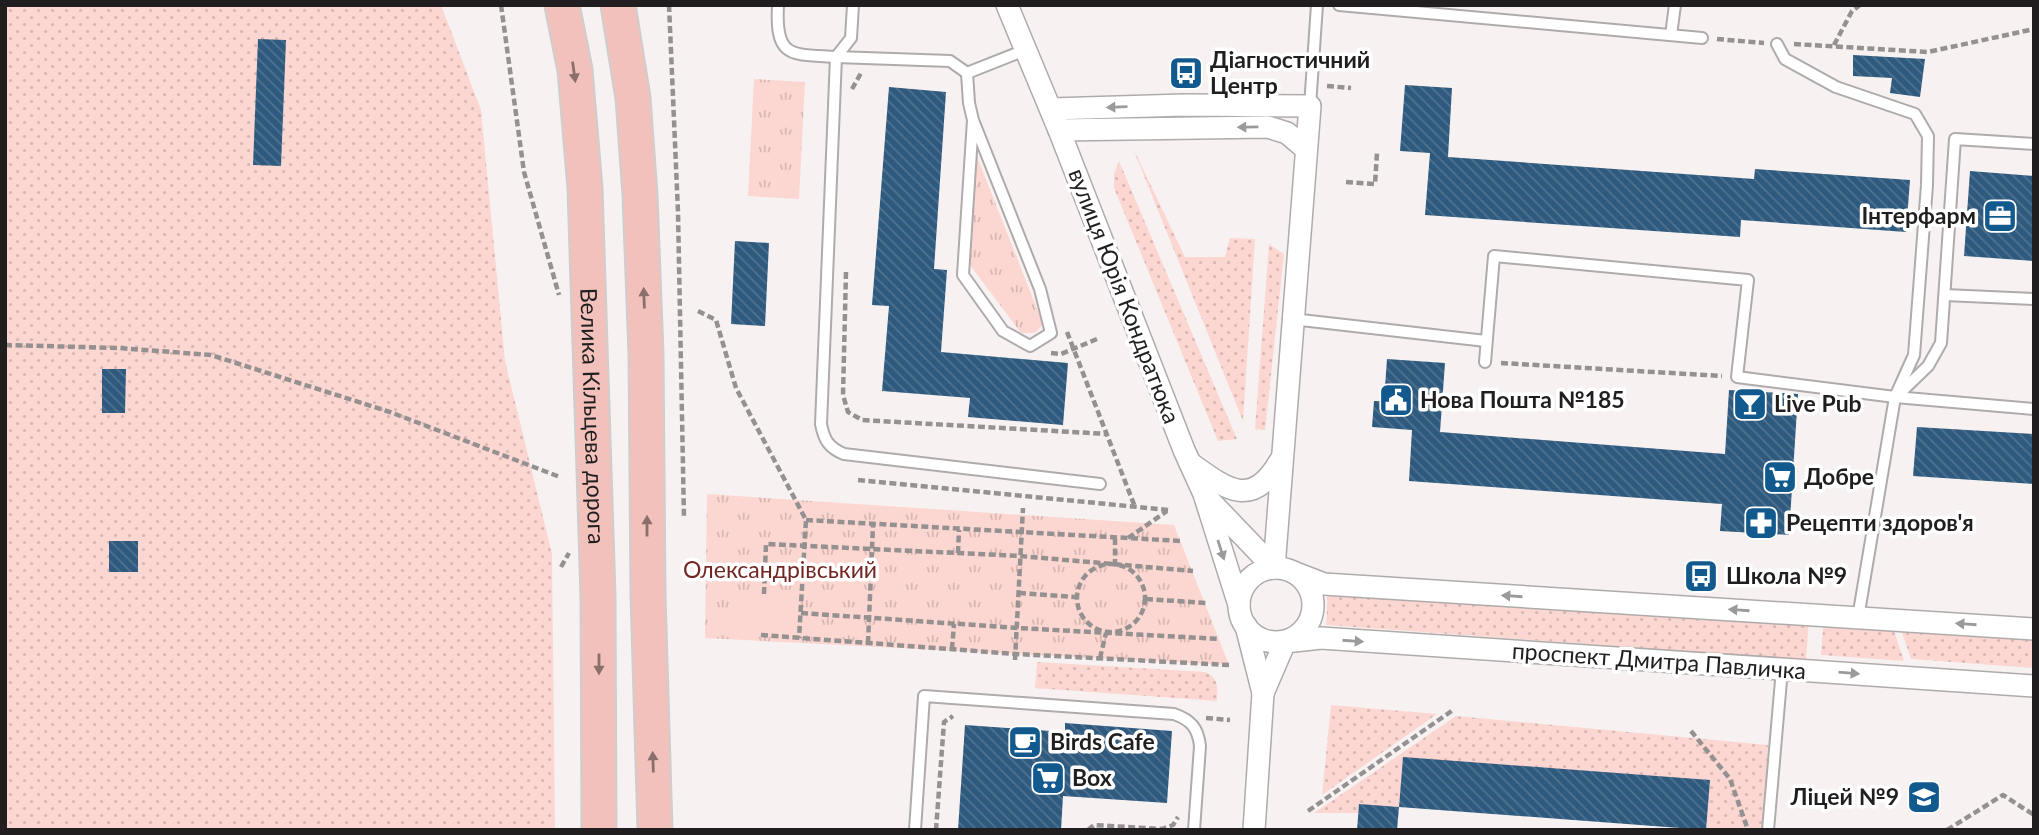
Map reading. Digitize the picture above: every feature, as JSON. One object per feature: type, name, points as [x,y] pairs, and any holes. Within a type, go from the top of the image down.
[{"type":"main road","name":"Велика Кільцева дорога","points":[[562,5],[575,70],[585,188],[598,596],[599,830]]},
{"type":"main road","points":[[618,5],[633,98],[640,195],[646,354],[648,594],[655,830]]},
{"type":"street","name":"вулиця Юрія Кондратюка","points":[[1007,5],[1051,108],[1189,463],[1204,494],[1239,605]]},
{"type":"street","points":[[1051,108],[1310,106],[1281,459],[1283,570]]},
{"type":"street","points":[[1059,130],[1268,127],[1287,133],[1306,149]]},
{"type":"street","points":[[1189,463],[1222,486],[1240,491],[1257,488],[1270,478],[1281,459]]},
{"type":"street","name":"вулиця Юрія Кондратюка","points":[[1204,494],[1283,570]]},
{"type":"street","points":[[1254,830],[1263,693],[1239,605],[1245,584],[1263,570],[1283,570],[1324,584],[2034,629]]},
{"type":"street","points":[[1245,626],[1263,640],[1285,642],[1302,632],[1312,615],[1314,605],[1308,586],[1283,570]]},
{"type":"street","name":"проспект Дмитра Павличка","points":[[1285,642],[1321,638],[2034,686]]},
{"type":"street","points":[[1263,693],[1285,642]]},
{"type":"lane","points":[[778,5],[779,38],[786,49],[795,54],[950,61],[967,73]]},
{"type":"lane","points":[[853,5],[851,38],[836,57],[821,424],[824,438],[833,450],[844,454],[1100,484]]},
{"type":"lane","points":[[1310,106],[1317,5]]},
{"type":"lane","points":[[1339,5],[1702,38]]},
{"type":"lane","points":[[1671,35],[1675,5]]},
{"type":"lane","points":[[1777,44],[1785,59],[1836,87],[1915,114],[1928,136],[1927,185],[1914,355],[1895,397],[1858,618]]},
{"type":"lane","points":[[967,73],[1026,50]]},
{"type":"lane","points":[[967,73],[973,120],[1040,289],[1051,333],[1031,346],[1003,331],[962,275],[973,120]]},
{"type":"lane","points":[[1895,397],[1928,366],[1941,343],[1955,139],[2034,144]]},
{"type":"lane","points":[[1485,362],[1494,256],[1748,280],[1737,377],[1895,397],[2034,409]]},
{"type":"lane","points":[[1945,295],[2034,299]]},
{"type":"lane","points":[[1292,319],[1486,341]]},
{"type":"lane","points":[[1768,830],[1782,669]]},
{"type":"lane","points":[[915,830],[924,696],[1174,714],[1189,719],[1198,733],[1200,746],[1194,830]]},
{"type":"path","points":[[501,5],[524,172],[560,300]]},
{"type":"path","points":[[669,5],[678,212],[684,518]]},
{"type":"path","points":[[1834,45],[1852,12],[1860,5]]},
{"type":"path","points":[[1702,38],[1928,52],[2034,29]]},
{"type":"path","points":[[852,89],[860,73],[868,71]]},
{"type":"path","points":[[1346,182],[1375,184],[1377,153]]},
{"type":"path","points":[[846,270],[843,395],[848,412],[862,420],[1107,434]]},
{"type":"path","points":[[698,311],[716,320],[736,388],[806,520],[799,638]]},
{"type":"path","points":[[1049,353],[1061,354],[1097,339]]},
{"type":"path","points":[[5,345],[119,348],[211,355],[390,412],[560,477]]},
{"type":"path","points":[[1485,362],[1737,377]]},
{"type":"path","points":[[858,480],[1169,510],[1128,539]]},
{"type":"path","points":[[1016,660],[1023,508]]},
{"type":"path","points":[[806,520],[1181,541]]},
{"type":"path","points":[[868,643],[873,525]]},
{"type":"path","points":[[958,553],[959,530]]},
{"type":"path","points":[[1115,538],[1115,562]]},
{"type":"path","points":[[764,594],[766,544],[1115,562],[1193,571]]},
{"type":"path","points":[[561,567],[571,549],[578,561]]},
{"type":"path","points":[[1115,562],[1126,566],[1140,579],[1146,599],[1144,608],[1132,624],[1124,629],[1106,632],[1094,629],[1086,621],[1076,597],[1084,579],[1104,565],[1115,562]]},
{"type":"path","points":[[1019,593],[1076,597]]},
{"type":"path","points":[[1146,599],[1206,603]]},
{"type":"path","points":[[801,613],[1220,639]]},
{"type":"path","points":[[952,649],[954,624]]},
{"type":"path","points":[[1100,658],[1106,632]]},
{"type":"path","points":[[761,635],[1016,654],[1229,665]]},
{"type":"path","points":[[1308,811],[1453,710]]},
{"type":"path","points":[[936,830],[944,722],[951,716],[962,716]]},
{"type":"path","points":[[1691,731],[1730,779],[1748,830]]},
{"type":"path","points":[[1947,830],[2003,795],[2034,815]]},
{"type":"path","points":[[1088,830],[1094,825],[1162,829],[1174,825],[1179,814]]},
{"type":"green space","points":[[5,5],[441,5],[481,110],[505,361],[552,554],[555,830],[5,830]]},
{"type":"green space","points":[[754,79],[805,82],[799,199],[748,196]]},
{"type":"green space","points":[[1132,146],[1185,257],[1225,257],[1230,238],[1255,239],[1243,421]]},
{"type":"green space","points":[[974,149],[1043,324],[1035,333],[1021,333],[970,265]]},
{"type":"green space","points":[[1119,161],[1237,439],[1218,441],[1114,188],[1114,174]]},
{"type":"green space","points":[[1269,244],[1284,254],[1265,430],[1255,429]]},
{"type":"green space","name":"Олександрівський","points":[[707,494],[1174,525],[1229,665],[705,638]]},
{"type":"green space","points":[[1328,589],[1809,620],[1806,660],[1326,625]]},
{"type":"green space","points":[[739,592],[797,595],[795,630],[737,628]]},
{"type":"green space","points":[[1824,616],[1891,622],[1904,661],[1821,655]]},
{"type":"green space","points":[[1899,624],[2034,633],[2034,668],[1911,659]]},
{"type":"green space","points":[[1037,662],[1205,672],[1215,680],[1217,701],[1035,688]]},
{"type":"green space","points":[[1331,705],[1437,714],[1322,795]]},
{"type":"green space","points":[[1456,716],[1768,745],[1763,830],[1706,830],[1403,757],[1399,807],[1359,805],[1358,813],[1314,813]]},
{"type":"building","points":[[258,39],[286,40],[281,166],[253,165]]},
{"type":"building","points":[[1853,55],[1925,59],[1920,97],[1890,93],[1892,78],[1853,76]]},
{"type":"building","points":[[1405,85],[1452,88],[1448,157],[1754,179],[1755,169],[1910,180],[1906,232],[1741,220],[1740,237],[1425,215],[1430,153],[1400,151]]},
{"type":"building","points":[[889,87],[946,92],[934,269],[947,270],[941,352],[1068,363],[1063,425],[968,417],[970,398],[882,391],[889,306],[872,305]]},
{"type":"building","name":"Інтерфарм","points":[[1970,171],[2034,176],[2034,261],[1964,256]]},
{"type":"building","points":[[735,241],[769,243],[765,326],[731,324]]},
{"type":"building","points":[[1387,359],[1445,363],[1440,432],[1725,454],[1729,390],[1798,394],[1789,535],[1720,531],[1722,504],[1409,481],[1412,430],[1372,427],[1374,401],[1384,401]]},
{"type":"building","points":[[102,369],[126,369],[125,413],[102,413]]},
{"type":"building","points":[[1917,427],[2034,434],[2034,484],[1913,476]]},
{"type":"building","points":[[109,541],[138,541],[138,572],[109,572]]},
{"type":"building","points":[[1065,723],[1172,731],[1167,803],[1063,796],[1061,830],[958,830],[965,725],[1065,732]]},
{"type":"building","points":[[1403,757],[1710,780],[1706,830],[1399,807]]},
{"type":"building","points":[[1359,804],[1399,807],[1397,830],[1357,830]]},
{"type":"place","name":"Діагностичний Центр","points":[[1186,73]]},
{"type":"place","name":"Інтерфарм","points":[[2000,216]]},
{"type":"place","name":"Нова Пошта №185","points":[[1396,400]]},
{"type":"place","name":"Live Pub","points":[[1750,404]]},
{"type":"place","name":"Добре","points":[[1780,477]]},
{"type":"place","name":"Рецепти здоров'я","points":[[1761,523]]},
{"type":"place","name":"Школа №9","points":[[1701,576]]},
{"type":"place","name":"Birds Cafe","points":[[1025,742]]},
{"type":"place","name":"Box","points":[[1048,778]]},
{"type":"place","name":"Ліцей №9","points":[[1924,797]]}]
